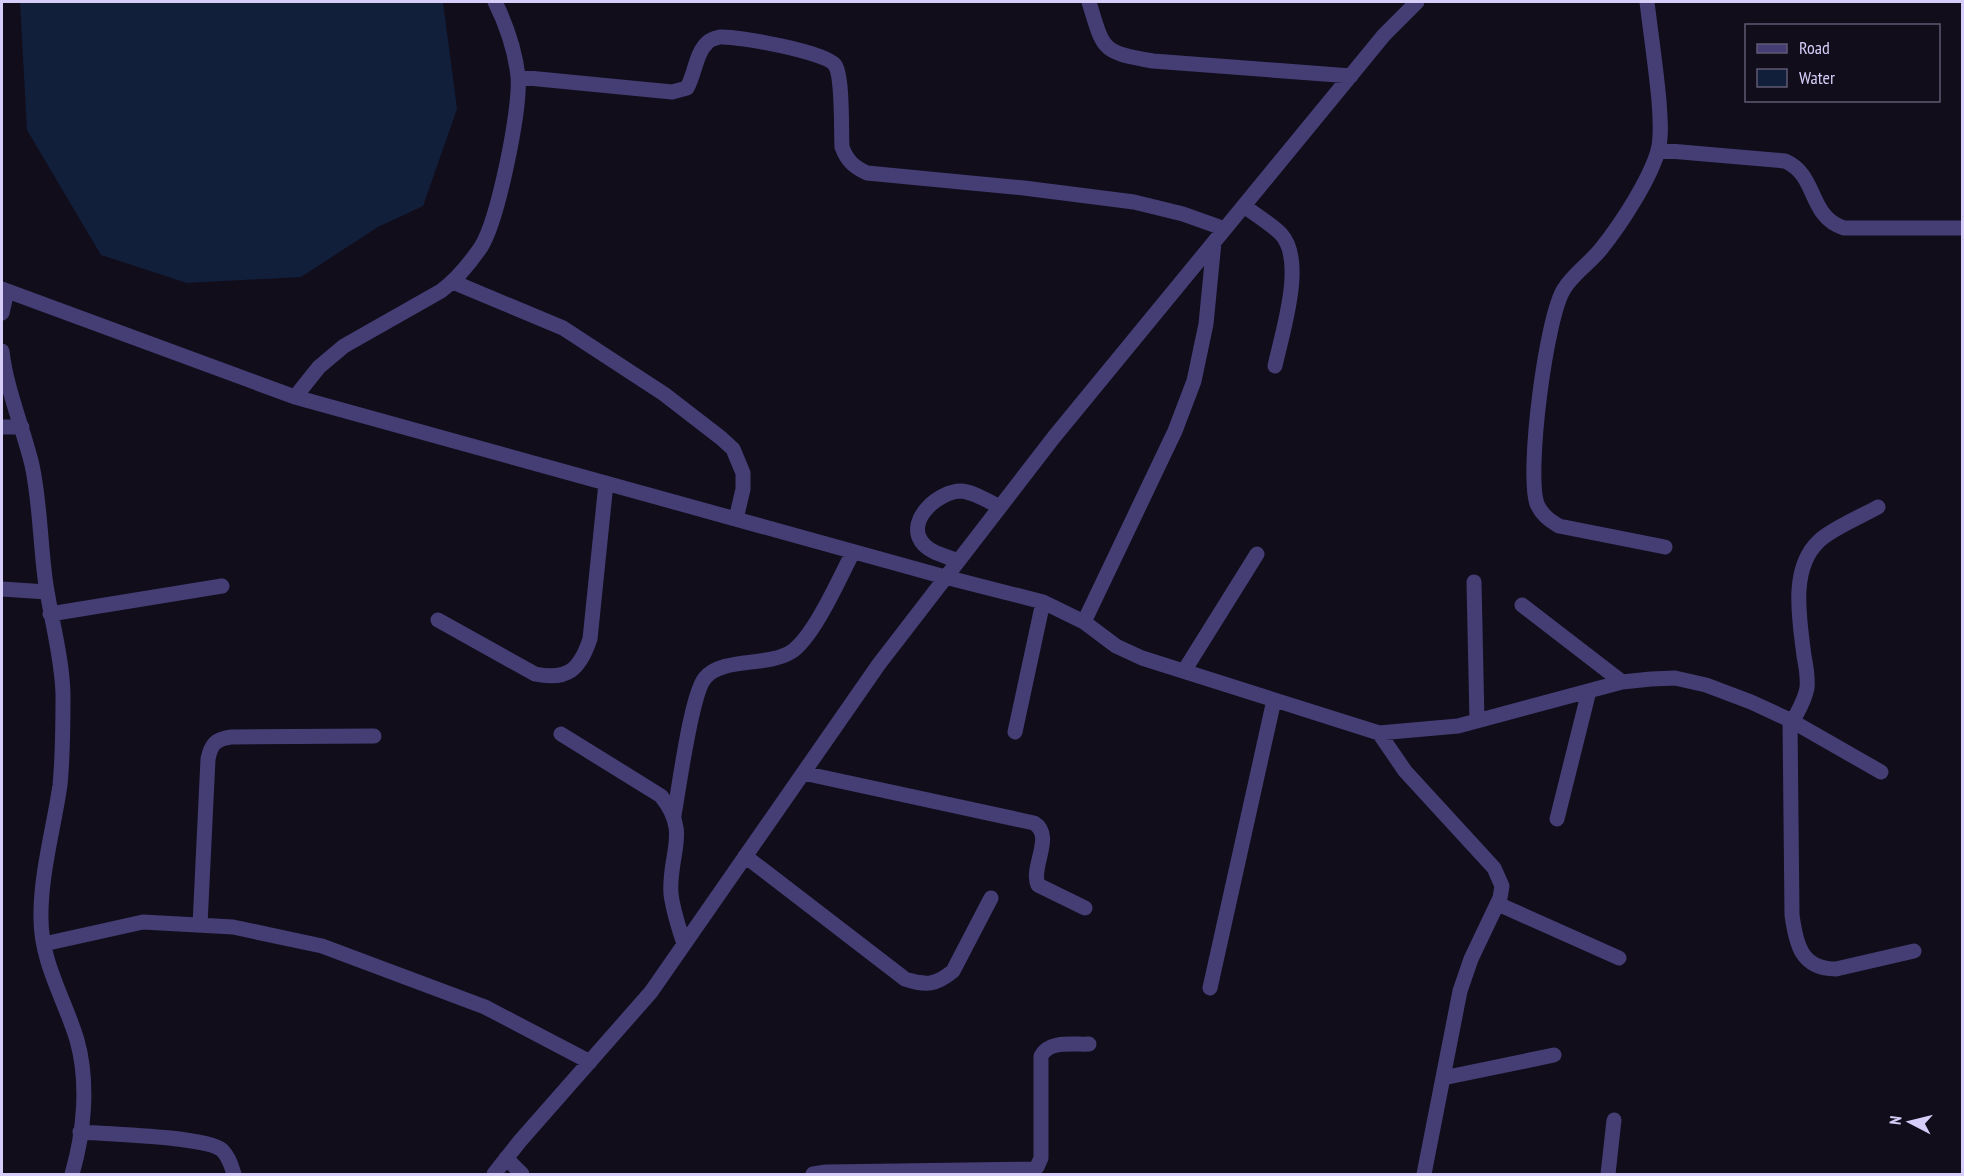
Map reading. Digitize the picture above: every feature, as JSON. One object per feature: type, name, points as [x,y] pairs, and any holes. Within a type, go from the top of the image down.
[{"type":"street","points":[[296,397],[319,367],[344,346],[453,282],[482,245],[493,216],[514,131],[518,78],[505,22],[495,2]]},
{"type":"street","points":[[1089,2],[1105,45],[1112,52],[1122,56],[1153,61],[1351,76]]},
{"type":"street","points":[[494,1174],[651,992],[879,663],[1054,437],[1384,35],[1417,2]]},
{"type":"street","points":[[1647,2],[1657,72],[1661,126],[1658,150],[1645,180],[1606,242],[1564,288],[1557,303],[1548,338],[1533,470],[1538,504],[1545,517],[1559,526],[1665,547]]},
{"type":"street","points":[[518,78],[672,92],[687,88],[706,43],[721,37],[750,40],[828,58],[837,70],[842,147],[846,159],[867,173],[1024,188],[1134,202],[1183,214],[1225,229]]},
{"type":"street","points":[[1658,150],[1785,161],[1793,164],[1806,178],[1821,212],[1835,225],[1844,228],[1962,228]]},
{"type":"street","points":[[1244,206],[1282,235],[1292,256],[1292,286],[1275,366]]},
{"type":"street","points":[[1084,622],[1175,431],[1194,381],[1206,324],[1214,243]]},
{"type":"street","points":[[453,282],[563,328],[664,394],[721,438],[733,449],[743,473],[743,489],[736,519]]},
{"type":"street","points":[[2,313],[4,290],[296,397],[945,578],[1043,602],[1084,622],[1116,646],[1142,658],[1379,733],[1458,726],[1622,682],[1651,678],[1675,678],[1706,685],[1751,702],[1791,721],[1881,772]]},
{"type":"street","points":[[2,351],[34,478],[47,592],[60,660],[63,692],[60,782],[40,920],[56,988],[77,1041],[82,1070],[83,1097],[80,1132],[72,1174]]},
{"type":"street","points":[[2,427],[22,427]]},
{"type":"street","points":[[438,620],[535,674],[562,675],[578,667],[590,639],[606,483]]},
{"type":"street","points":[[958,561],[932,551],[922,543],[918,534],[919,519],[935,500],[951,492],[969,493],[1000,507]]},
{"type":"street","points":[[1878,507],[1820,540],[1811,549],[1801,580],[1799,608],[1807,685],[1802,704],[1791,721],[1792,915],[1801,952],[1809,961],[1825,969],[1836,969],[1914,951]]},
{"type":"street","points":[[684,944],[672,894],[671,880],[677,839],[674,815],[693,712],[703,680],[716,669],[770,660],[791,652],[803,641],[814,625],[854,552]]},
{"type":"street","points":[[1184,671],[1257,554]]},
{"type":"street","points":[[1474,582],[1477,721]]},
{"type":"street","points":[[50,614],[222,586]]},
{"type":"street","points":[[2,589],[47,592]]},
{"type":"street","points":[[1015,732],[1043,602]]},
{"type":"street","points":[[1522,605],[1622,682]]},
{"type":"street","points":[[1557,819],[1589,690]]},
{"type":"street","points":[[1210,988],[1274,700]]},
{"type":"street","points":[[1379,733],[1405,771],[1494,868],[1502,886],[1498,904],[1471,959],[1460,991],[1424,1174]]},
{"type":"street","points":[[561,734],[661,796],[674,815]]},
{"type":"street","points":[[200,925],[208,759],[210,748],[215,741],[231,736],[374,736]]},
{"type":"street","points":[[803,773],[1034,823],[1039,826],[1042,833],[1035,875],[1038,885],[1085,908]]},
{"type":"street","points":[[745,856],[905,979],[918,984],[931,984],[954,971],[991,898]]},
{"type":"street","points":[[1498,904],[1619,958]]},
{"type":"street","points":[[44,944],[143,922],[233,927],[322,946],[485,1007],[590,1062]]},
{"type":"street","points":[[813,1174],[1033,1169],[1037,1167],[1041,1158],[1041,1056],[1047,1048],[1052,1046],[1089,1044]]},
{"type":"street","points":[[1443,1078],[1554,1055]]},
{"type":"street","points":[[1608,1174],[1614,1120]]},
{"type":"street","points":[[80,1132],[205,1143],[221,1150],[230,1160],[234,1174]]},
{"type":"street","points":[[506,1158],[522,1174]]},
{"type":"water","points":[[20,2],[443,2],[457,109],[423,206],[378,227],[301,277],[187,283],[101,255],[27,130]]}]
